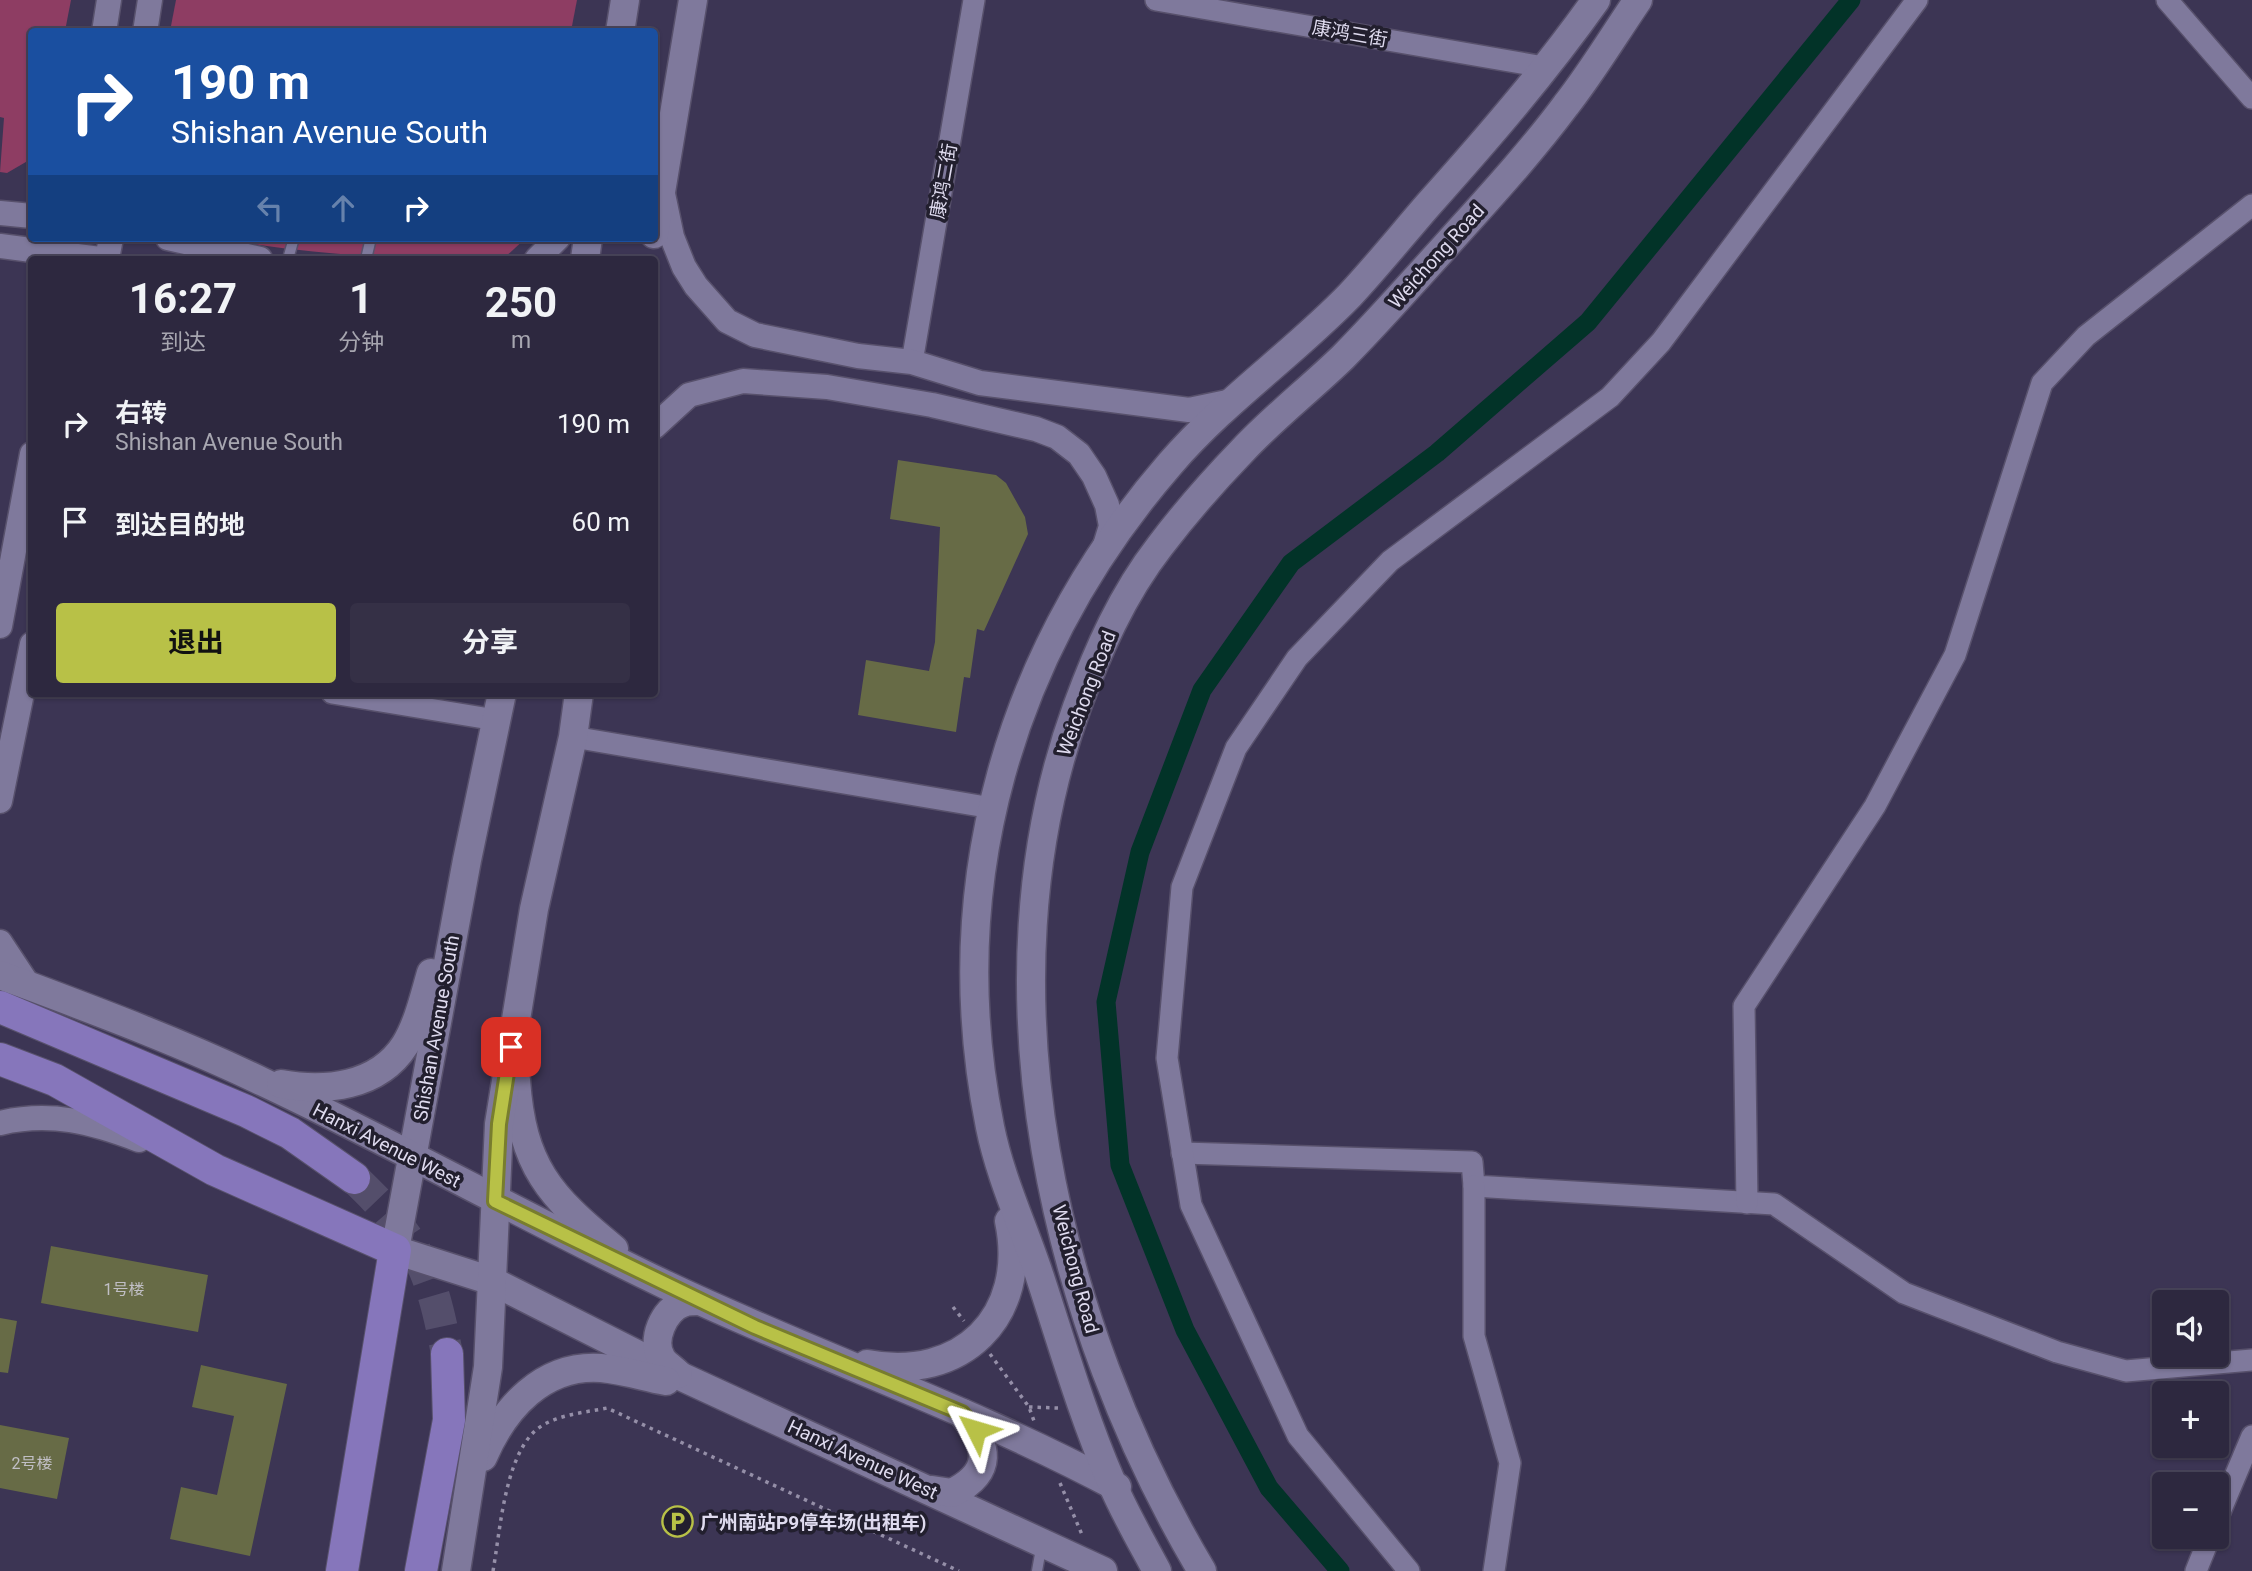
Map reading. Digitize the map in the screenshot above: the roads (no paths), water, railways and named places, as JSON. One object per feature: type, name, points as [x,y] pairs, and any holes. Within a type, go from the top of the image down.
[{"type":"main road","points":[[621,28],[625,0]]},
{"type":"main road","points":[[658,217],[692,0]]},
{"type":"main road","name":"Weichong Road","points":[[1157,1571],[1112,1484],[1083,1410],[991,1133],[978,1063],[974,999],[981,877],[992,808],[1021,708],[1065,609],[1104,549],[1172,462],[1232,401],[1348,297],[1489,137],[1596,0]]},
{"type":"main road","name":"Weichong Road","points":[[1202,1571],[1168,1515],[1120,1409],[1070,1261],[1041,1131],[1031,945],[1049,800],[1068,731],[1095,656],[1124,599],[1159,547],[1243,449],[1345,355],[1522,161],[1569,102],[1638,0]]},
{"type":"main road","points":[[456,1571],[488,1367],[499,1124],[534,909],[573,737],[578,697]]},
{"type":"main road","name":"Shishan Avenue South","points":[[342,1571],[395,1250],[467,860],[499,706]]},
{"type":"main road","points":[[263,1081],[325,1088],[369,1076],[390,1062],[404,1046],[415,1023],[467,860]]},
{"type":"main road","name":"Hanxi Avenue West","points":[[0,975],[263,1081],[495,1201],[699,1301],[1045,1448],[1168,1515]]},
{"type":"main road","points":[[0,1007],[246,1111],[290,1133],[354,1178]]},
{"type":"main road","points":[[514,1022],[521,1125],[533,1164],[554,1193],[588,1227],[669,1286]]},
{"type":"main road","name":"Hanxi Avenue West","points":[[0,1059],[55,1080],[215,1170],[395,1250],[492,1281],[680,1376],[712,1388],[1103,1571]]},
{"type":"main road","points":[[755,1327],[853,1361],[891,1368],[916,1366],[960,1352],[999,1313],[1010,1291],[1014,1247],[991,1133]]},
{"type":"main road","points":[[1037,1268],[1055,1286],[1065,1283],[1070,1276],[1070,1261]]},
{"type":"main road","points":[[680,1376],[662,1359],[659,1336],[664,1319],[673,1308],[682,1303],[699,1301]]},
{"type":"main road","points":[[421,1571],[449,1420],[447,1353]]},
{"type":"main road","points":[[466,1510],[494,1431],[522,1396],[540,1382],[577,1370],[599,1368],[712,1388]]},
{"type":"main road","points":[[929,1489],[952,1493],[975,1478],[982,1466],[984,1450],[976,1430],[962,1413]]},
{"type":"street","points":[[105,28],[109,0]]},
{"type":"street","points":[[146,28],[150,0]]},
{"type":"street","name":"康鸿二街","points":[[912,362],[974,0]]},
{"type":"street","name":"康鸿三街","points":[[1156,0],[1544,67]]},
{"type":"street","points":[[1409,1571],[1298,1436],[1191,1205],[1167,1058],[1182,887],[1236,748],[1297,657],[1391,561],[1610,397],[1661,342],[1917,0]]},
{"type":"street","points":[[2167,0],[2252,98]]},
{"type":"street","points":[[663,194],[672,237],[684,267],[709,305],[727,321],[755,335],[858,356],[912,362],[980,383],[1189,410],[1232,401]]},
{"type":"street","points":[[1747,1203],[1744,1006],[1875,806],[1955,655],[2042,383],[2086,336],[2252,205]]},
{"type":"street","points":[[0,213],[28,216]]},
{"type":"street","points":[[186,242],[247,256]]},
{"type":"street","points":[[540,256],[554,242]]},
{"type":"street","points":[[0,246],[69,251],[88,256]]},
{"type":"street","points":[[858,356],[822,356],[802,362],[801,376],[808,383],[932,405],[1036,429],[1057,437],[1079,454],[1094,476],[1107,505],[1111,526],[1104,549]]},
{"type":"street","points":[[658,423],[689,395],[720,385],[743,381],[827,387]]},
{"type":"street","points":[[932,405],[977,405],[987,401],[991,394],[980,383]]},
{"type":"street","points":[[0,626],[28,476]]},
{"type":"street","points":[[0,800],[28,664]]},
{"type":"street","points":[[383,697],[499,706]]},
{"type":"street","points":[[573,737],[992,808]]},
{"type":"street","points":[[0,942],[29,986]]},
{"type":"street","points":[[0,1124],[22,1118],[85,1121],[215,1170]]},
{"type":"street","points":[[1182,1153],[1472,1162],[1474,1336],[1510,1463],[1494,1571]]},
{"type":"street","points":[[1474,1186],[1774,1204],[1904,1293],[2057,1352],[2126,1371],[2252,1360]]},
{"type":"street","points":[[2229,1491],[2252,1436]]},
{"type":"street","points":[[2196,1571],[2205,1549]]},
{"type":"lane","points":[[1037,1571],[1042,1542]]},
{"type":"waterway","points":[[1340,1571],[1269,1488],[1185,1330],[1120,1165],[1106,1002],[1140,852],[1202,690],[1291,563],[1437,453],[1588,322],[1851,0]]},
{"type":"tunnel","points":[[354,1178],[393,1219],[418,1256],[435,1299],[447,1354]]},
{"type":"place","name":"广州南站P9停车场(出租车)","points":[[677,1522]]}]
